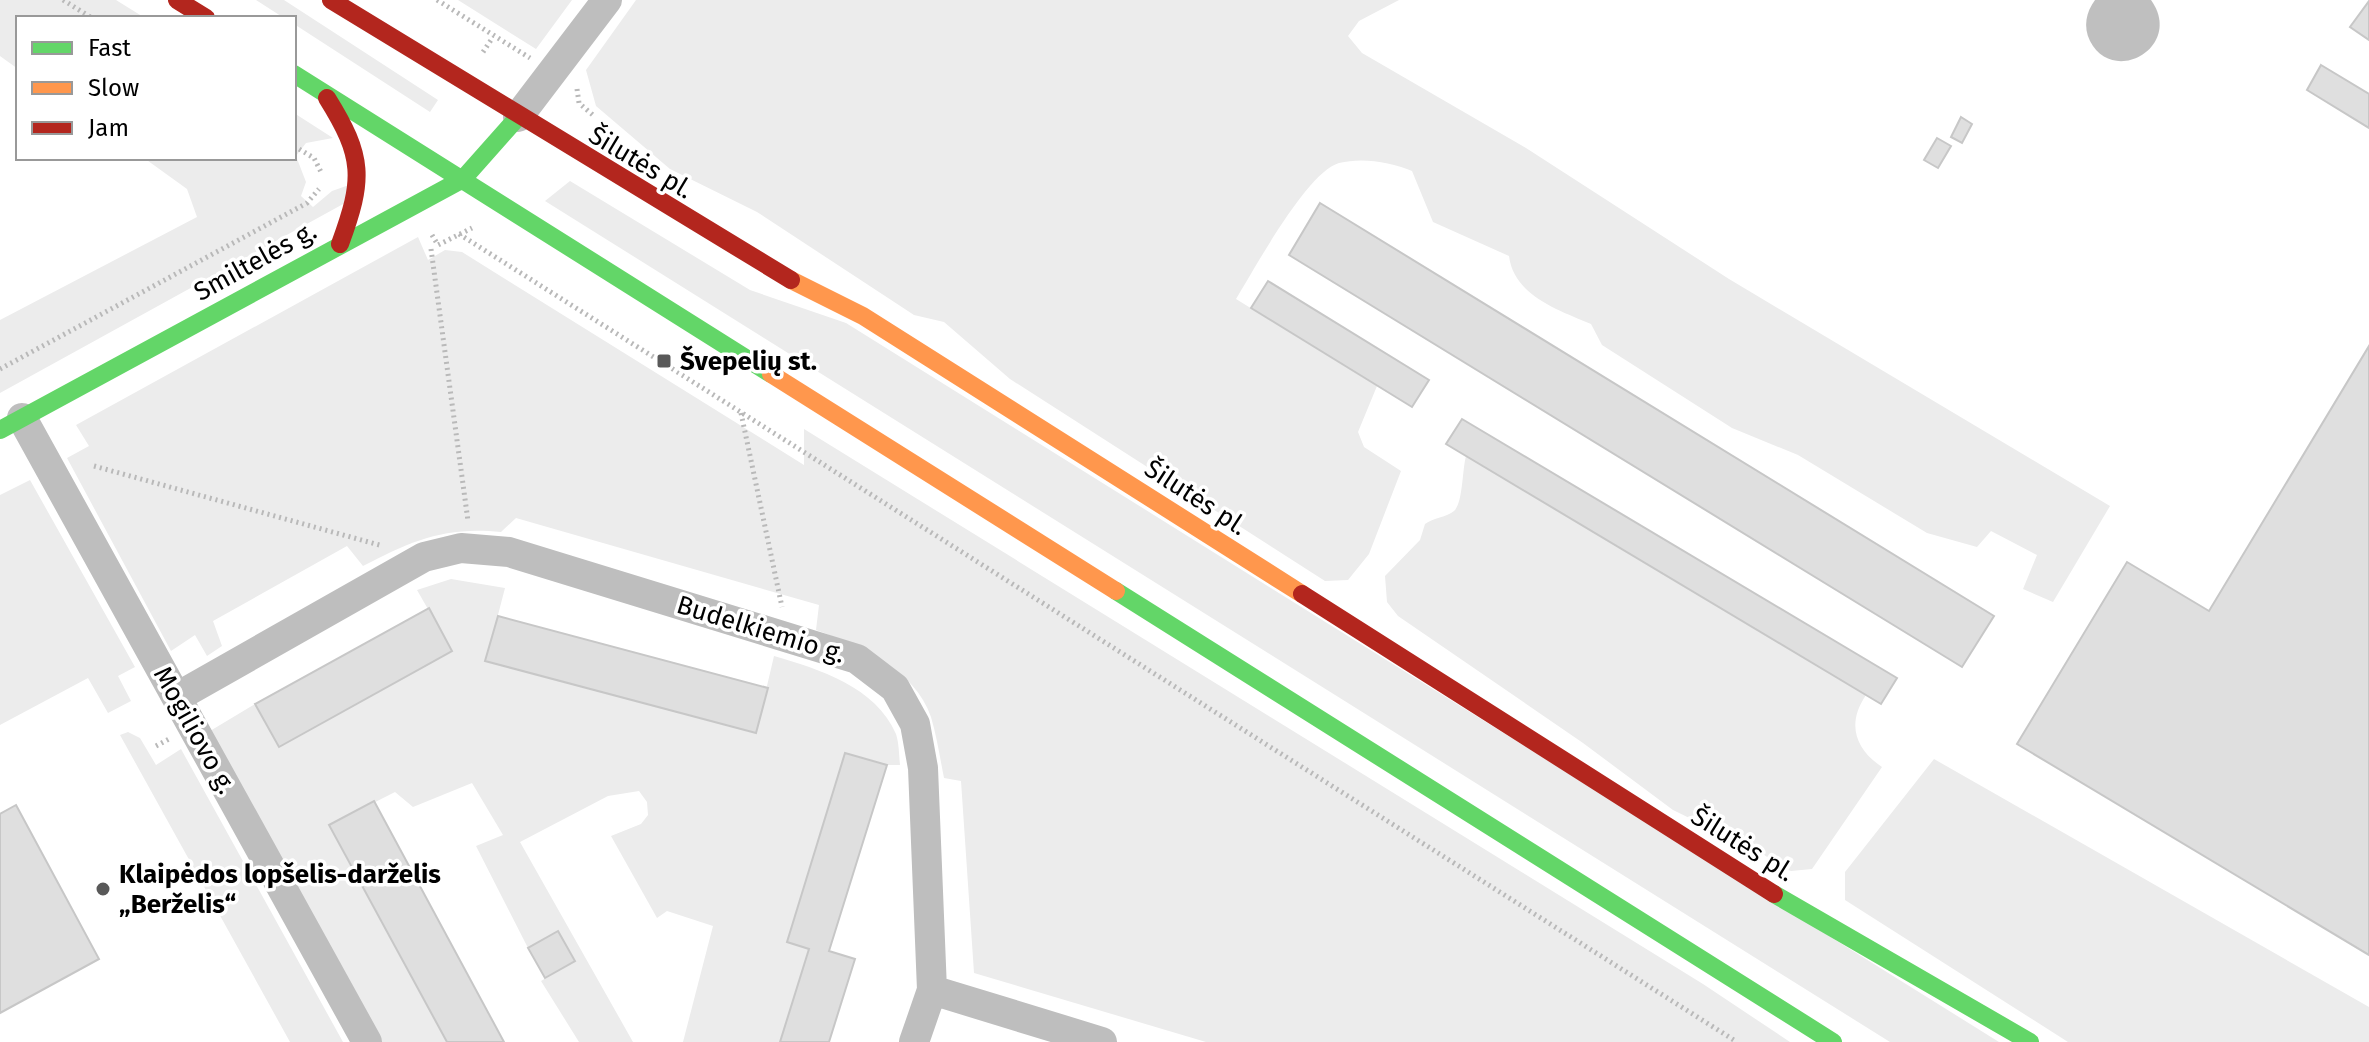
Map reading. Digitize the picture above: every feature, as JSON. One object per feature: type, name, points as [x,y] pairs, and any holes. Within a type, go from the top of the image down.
[{"type":"main road","points":[[177,0],[203,16]]},
{"type":"main road","name":"Šilutės pl.","points":[[331,0],[761,265],[863,316],[1803,912],[2030,1042]]},
{"type":"main road","points":[[296,75],[1833,1042]]},
{"type":"main road","points":[[324,92],[354,141],[360,173],[359,195],[340,244]]},
{"type":"main road","name":"Smiltelės g.","points":[[11,424],[463,179],[518,117]]},
{"type":"street","points":[[518,117],[607,0]]},
{"type":"street","name":"Mogiliovo g.","points":[[11,424],[177,697],[367,1042]]},
{"type":"street","name":"Budelkiemio g.","points":[[177,697],[424,557],[472,549],[509,552],[857,659],[895,688],[915,724],[923,768],[932,990]]},
{"type":"street","points":[[914,1042],[932,990],[1102,1042]]},
{"type":"path","points":[[63,0],[89,16]]},
{"type":"path","points":[[437,0],[553,70]]},
{"type":"path","points":[[0,369],[307,203],[319,190],[323,176],[314,158],[296,147]]},
{"type":"path","points":[[459,234],[1737,1042]]},
{"type":"path","points":[[431,249],[472,549]]},
{"type":"path","points":[[741,413],[788,638]]},
{"type":"path","points":[[94,466],[424,557]]},
{"type":"shaded area","points":[[0,0],[116,0],[142,16],[16,16],[16,68],[0,56]]},
{"type":"shaded area","points":[[256,0],[284,0],[438,100],[430,112],[296,25],[296,16],[281,16]]},
{"type":"shaded area","points":[[458,0],[572,0],[536,49]]},
{"type":"shaded area","points":[[636,0],[1399,0],[1359,21],[1348,36],[1362,53],[1526,148],[1729,279],[2110,506],[2053,602],[2023,589],[2037,555],[1991,531],[1977,547],[1927,533],[1798,455],[1732,428],[1602,345],[1591,324],[1540,300],[1519,282],[1509,256],[1433,222],[1412,171],[1376,161],[1357,160],[1339,163],[1326,170],[1312,184],[1283,223],[1236,299],[1377,386],[1358,432],[1364,447],[1401,471],[1369,554],[1348,580],[1325,581],[1010,379],[944,322],[914,315],[757,212],[670,169],[596,106],[586,70]]},
{"type":"shaded area","points":[[2095,0],[2151,0],[2159,17],[2159,32],[2153,45],[2142,55],[2129,60],[2114,60],[2101,54],[2090,41],[2086,25]]},
{"type":"shaded area","points":[[296,114],[333,138],[306,143],[296,156]]},
{"type":"shaded area","points":[[296,156],[306,182],[301,196],[313,207],[332,191],[349,185],[345,203],[0,393],[0,320],[197,217],[187,189],[147,160],[296,160]]},
{"type":"shaded area","points":[[570,181],[750,290],[846,323],[1999,1042],[1890,1042],[545,201]]},
{"type":"shaded area","points":[[418,237],[428,260],[445,250],[462,252],[804,465],[804,429],[1703,984],[1790,1042],[1206,1042],[974,973],[961,781],[944,778],[931,717],[912,685],[867,652],[816,630],[819,605],[516,518],[501,532],[463,531],[429,537],[363,566],[347,546],[213,621],[222,646],[207,656],[195,635],[171,651],[67,458],[89,446],[76,425]]},
{"type":"shaded area","points":[[1466,456],[1866,695],[1857,715],[1856,734],[1865,752],[1882,767],[1812,869],[1791,871],[1782,868],[1763,854],[1673,810],[1583,743],[1398,616],[1387,602],[1385,576],[1420,540],[1425,524],[1451,513],[1457,507]]},
{"type":"shaded area","points":[[30,480],[135,667],[118,676],[131,701],[108,713],[88,678],[0,725],[0,495]]},
{"type":"shaded area","points":[[451,579],[505,588],[486,661],[756,733],[774,656],[844,682],[875,704],[887,718],[896,734],[900,765],[887,765],[845,753],[809,949],[780,1042],[683,1042],[713,926],[667,911],[657,918],[611,836],[641,824],[648,815],[647,802],[639,791],[608,796],[520,842],[633,1042],[579,1042],[541,981],[575,960],[558,931],[528,948],[476,846],[503,835],[472,783],[413,807],[395,792],[330,825],[447,1042],[382,1042],[210,731],[255,704],[279,746],[452,651],[417,590]]},
{"type":"shaded area","points":[[128,732],[140,738],[156,765],[181,749],[343,1042],[290,1042],[120,735]]},
{"type":"shaded area","points":[[1934,759],[2369,1007],[2369,1042],[2068,1042],[1845,900],[1845,872]]},
{"type":"building","points":[[2369,1],[2369,40],[2350,27]]},
{"type":"building","points":[[2321,65],[2369,94],[2369,128],[2307,90]]},
{"type":"building","points":[[1961,117],[1972,124],[1962,143],[1951,137]]},
{"type":"building","points":[[1937,138],[1951,146],[1938,168],[1924,160]]},
{"type":"building","points":[[1320,203],[1994,616],[1962,667],[1289,255]]},
{"type":"building","points":[[1268,281],[1429,380],[1412,407],[1251,308]]},
{"type":"building","points":[[2369,346],[2369,955],[2017,744],[2127,562],[2209,611]]},
{"type":"building","points":[[1462,419],[1897,678],[1881,704],[1446,444]]},
{"type":"building","points":[[429,608],[452,651],[279,747],[255,704]]},
{"type":"building","points":[[498,616],[768,688],[756,733],[485,661]]},
{"type":"building","points":[[845,753],[887,765],[829,951],[855,959],[829,1042],[780,1042],[809,949],[787,942]]},
{"type":"building","points":[[374,801],[504,1042],[447,1042],[329,825]]},
{"type":"building","points":[[16,805],[99,959],[0,1013],[0,814]]},
{"type":"building","points":[[558,931],[575,961],[545,978],[528,948]]},
{"type":"traffic: fast","points":[[296,75],[771,374]]},
{"type":"traffic: fast","points":[[0,430],[463,179],[518,117]]},
{"type":"traffic: fast","points":[[1116,591],[1833,1042]]},
{"type":"traffic: fast","points":[[1774,894],[2030,1042]]},
{"type":"traffic: slow","points":[[791,280],[863,316],[1302,594]]},
{"type":"traffic: slow","points":[[771,374],[1116,591]]},
{"type":"traffic: jam","points":[[177,0],[203,16]]},
{"type":"traffic: jam","points":[[331,0],[791,280]]},
{"type":"traffic: jam","points":[[327,98],[348,137],[356,169],[353,202],[340,244]]},
{"type":"traffic: jam","points":[[1302,594],[1774,894]]},
{"type":"place","name":"Švepelių st.","points":[[664,361]]},
{"type":"place","name":"Klaipėdos lopšelis-darželis „Berželis“","points":[[103,889]]}]
